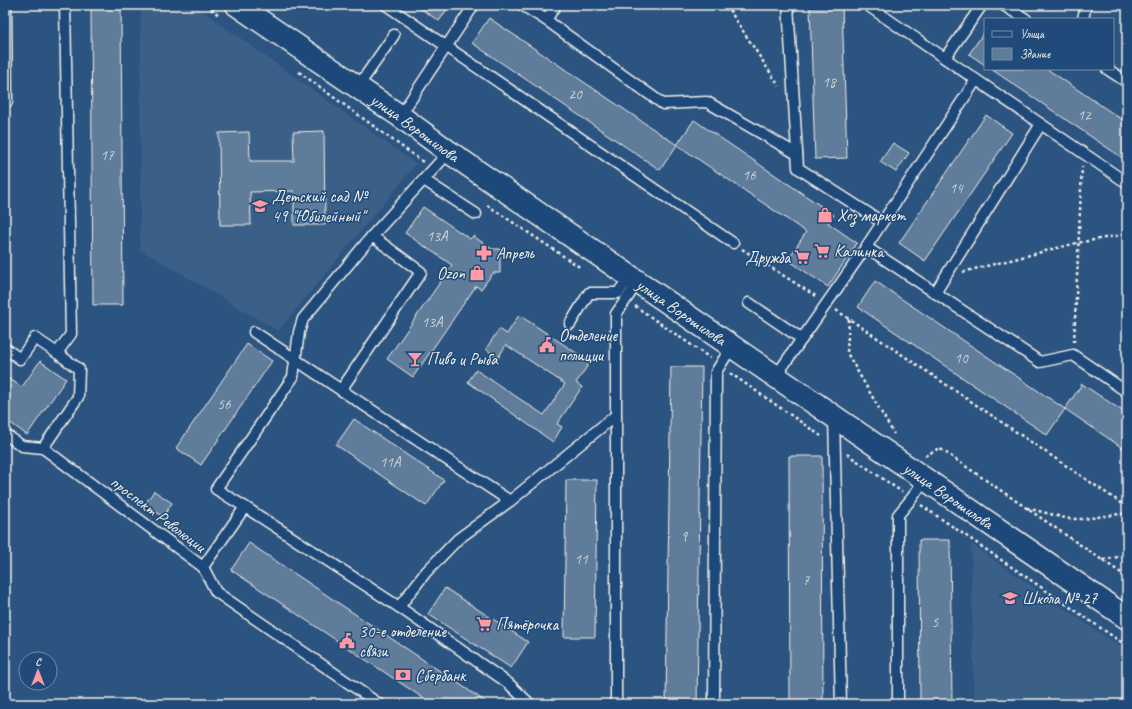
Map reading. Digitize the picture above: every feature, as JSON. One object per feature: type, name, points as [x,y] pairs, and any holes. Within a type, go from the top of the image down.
[{"type":"main road","name":"улица Ворошилова","points":[[231,12],[357,88],[400,116],[631,286],[732,346],[834,417],[921,465],[1127,618]]},
{"type":"lane","points":[[6,5],[7,102]]},
{"type":"lane","points":[[57,353],[71,334],[65,5]]},
{"type":"lane","points":[[386,5],[733,243]]},
{"type":"lane","points":[[400,116],[474,5]]},
{"type":"lane","points":[[522,5],[546,20],[663,104],[707,102],[797,154]]},
{"type":"lane","points":[[546,20],[556,5]]},
{"type":"lane","points":[[788,5],[798,168],[882,222]]},
{"type":"lane","points":[[867,5],[1127,183]]},
{"type":"lane","points":[[945,58],[982,5]]},
{"type":"lane","points":[[1003,5],[1024,18]]},
{"type":"lane","points":[[1083,18],[1086,5]]},
{"type":"lane","points":[[357,88],[394,35]]},
{"type":"lane","points":[[1109,70],[1127,82]]},
{"type":"lane","points":[[776,376],[866,247],[976,80]]},
{"type":"lane","points":[[935,292],[1041,124]]},
{"type":"lane","points":[[449,152],[372,236],[304,319],[299,332],[293,377],[216,489],[399,607],[508,683],[530,704]]},
{"type":"lane","points":[[424,180],[476,214]]},
{"type":"lane","points":[[341,390],[421,272],[372,236]]},
{"type":"lane","points":[[866,247],[1040,362],[1073,355],[1127,392]]},
{"type":"lane","points":[[570,324],[589,293],[618,293],[631,286]]},
{"type":"lane","points":[[616,704],[616,314],[631,286]]},
{"type":"lane","points":[[749,303],[802,339]]},
{"type":"lane","points":[[254,332],[296,361],[510,500]]},
{"type":"lane","points":[[5,348],[20,359],[36,338],[79,369],[78,397],[44,448],[22,446],[5,434]]},
{"type":"lane","points":[[714,704],[716,372],[732,346]]},
{"type":"lane","points":[[399,607],[426,572],[458,539],[510,500],[615,416]]},
{"type":"lane","points":[[834,417],[841,704]]},
{"type":"lane","name":"проспект Революции","points":[[44,448],[203,568],[216,592],[379,704]]},
{"type":"lane","points":[[898,704],[898,515],[912,498],[921,465]]},
{"type":"lane","points":[[203,568],[245,507]]},
{"type":"path","points":[[206,5],[231,12]]},
{"type":"path","points":[[726,5],[794,108]]},
{"type":"path","points":[[296,70],[433,169]]},
{"type":"path","points":[[1073,355],[1083,153]]},
{"type":"path","points":[[486,204],[585,271]]},
{"type":"path","points":[[945,276],[1078,243],[1127,234]]},
{"type":"path","points":[[733,243],[826,303],[1127,507]]},
{"type":"path","points":[[631,286],[720,366],[1126,646],[1125,704]]},
{"type":"path","points":[[849,319],[847,353],[893,433],[898,437]]},
{"type":"path","points":[[921,465],[939,448],[1127,577]]},
{"type":"path","points":[[1025,507],[1070,519],[1127,513]]},
{"type":"path","points":[[1102,560],[1127,556]]},
{"type":"shaded area","name":"Детский сад № 49 \"Юбилейный\"","points":[[141,5],[194,5],[416,164],[278,331],[140,249]]},
{"type":"shaded area","name":"Школа № 27","points":[[971,544],[1127,652],[1127,704],[974,704]]},
{"type":"building","points":[[91,5],[121,5],[123,305],[93,305]]},
{"type":"building","points":[[415,5],[450,5],[439,21]]},
{"type":"building","points":[[842,6],[847,158],[815,159],[810,7]]},
{"type":"building","points":[[489,18],[677,145],[660,170],[472,43]]},
{"type":"building","points":[[984,32],[984,64],[969,54]]},
{"type":"building","points":[[992,70],[1048,70],[1127,123],[1127,161]]},
{"type":"building","points":[[986,115],[1012,133],[925,261],[899,243]]},
{"type":"building","points":[[694,120],[834,215],[828,223],[857,243],[828,287],[788,260],[806,232],[677,145]]},
{"type":"building","points":[[324,131],[325,225],[294,225],[294,191],[250,192],[251,225],[220,225],[219,133],[249,132],[250,161],[294,161],[293,132]]},
{"type":"building","points":[[893,143],[909,153],[896,172],[880,162]]},
{"type":"building","points":[[423,207],[470,239],[473,236],[492,249],[500,249],[500,273],[493,273],[481,289],[476,286],[413,377],[387,359],[452,265],[405,233]]},
{"type":"building","points":[[875,281],[1065,409],[1047,435],[858,307]]},
{"type":"building","points":[[519,315],[590,362],[576,383],[582,387],[557,424],[562,427],[553,442],[468,382],[476,370],[544,415],[565,384],[506,345],[498,358],[486,349],[499,329],[507,334]]},
{"type":"building","points":[[247,344],[272,361],[201,465],[176,448]]},
{"type":"building","points":[[40,361],[66,379],[27,435],[5,419],[5,376],[22,387]]},
{"type":"building","points":[[671,367],[702,367],[697,704],[666,704]]},
{"type":"building","points":[[1082,384],[1127,414],[1127,451],[1065,409]]},
{"type":"building","points":[[354,419],[444,480],[426,506],[336,445]]},
{"type":"building","points":[[789,456],[822,456],[823,704],[790,704]]},
{"type":"building","points":[[566,480],[597,480],[595,637],[564,637]]},
{"type":"building","points":[[154,491],[172,503],[163,517],[145,504]]},
{"type":"building","points":[[919,540],[950,540],[952,704],[920,704]]},
{"type":"building","points":[[249,543],[489,704],[432,704],[231,570]]},
{"type":"building","points":[[445,588],[528,642],[511,668],[428,614]]},
{"type":"place","name":"Детский сад № 49 \"Юбилейный\"","points":[[260,206]]},
{"type":"place","name":"Хоз маркет","points":[[825,215]]},
{"type":"place","name":"Калинка","points":[[822,251]]},
{"type":"place","name":"Апрель","points":[[484,253]]},
{"type":"place","name":"Дружба","points":[[802,257]]},
{"type":"place","name":"Ozon","points":[[477,273]]},
{"type":"place","name":"Отделение полиции","points":[[547,345]]},
{"type":"place","name":"Пиво и Рыба","points":[[415,359]]},
{"type":"place","name":"Школа № 27","points":[[1010,598]]},
{"type":"place","name":"Пятёрочка","points":[[484,624]]},
{"type":"place","name":"30-е отделение связи","points":[[347,641]]},
{"type":"place","name":"Сбербанк","points":[[403,675]]}]
